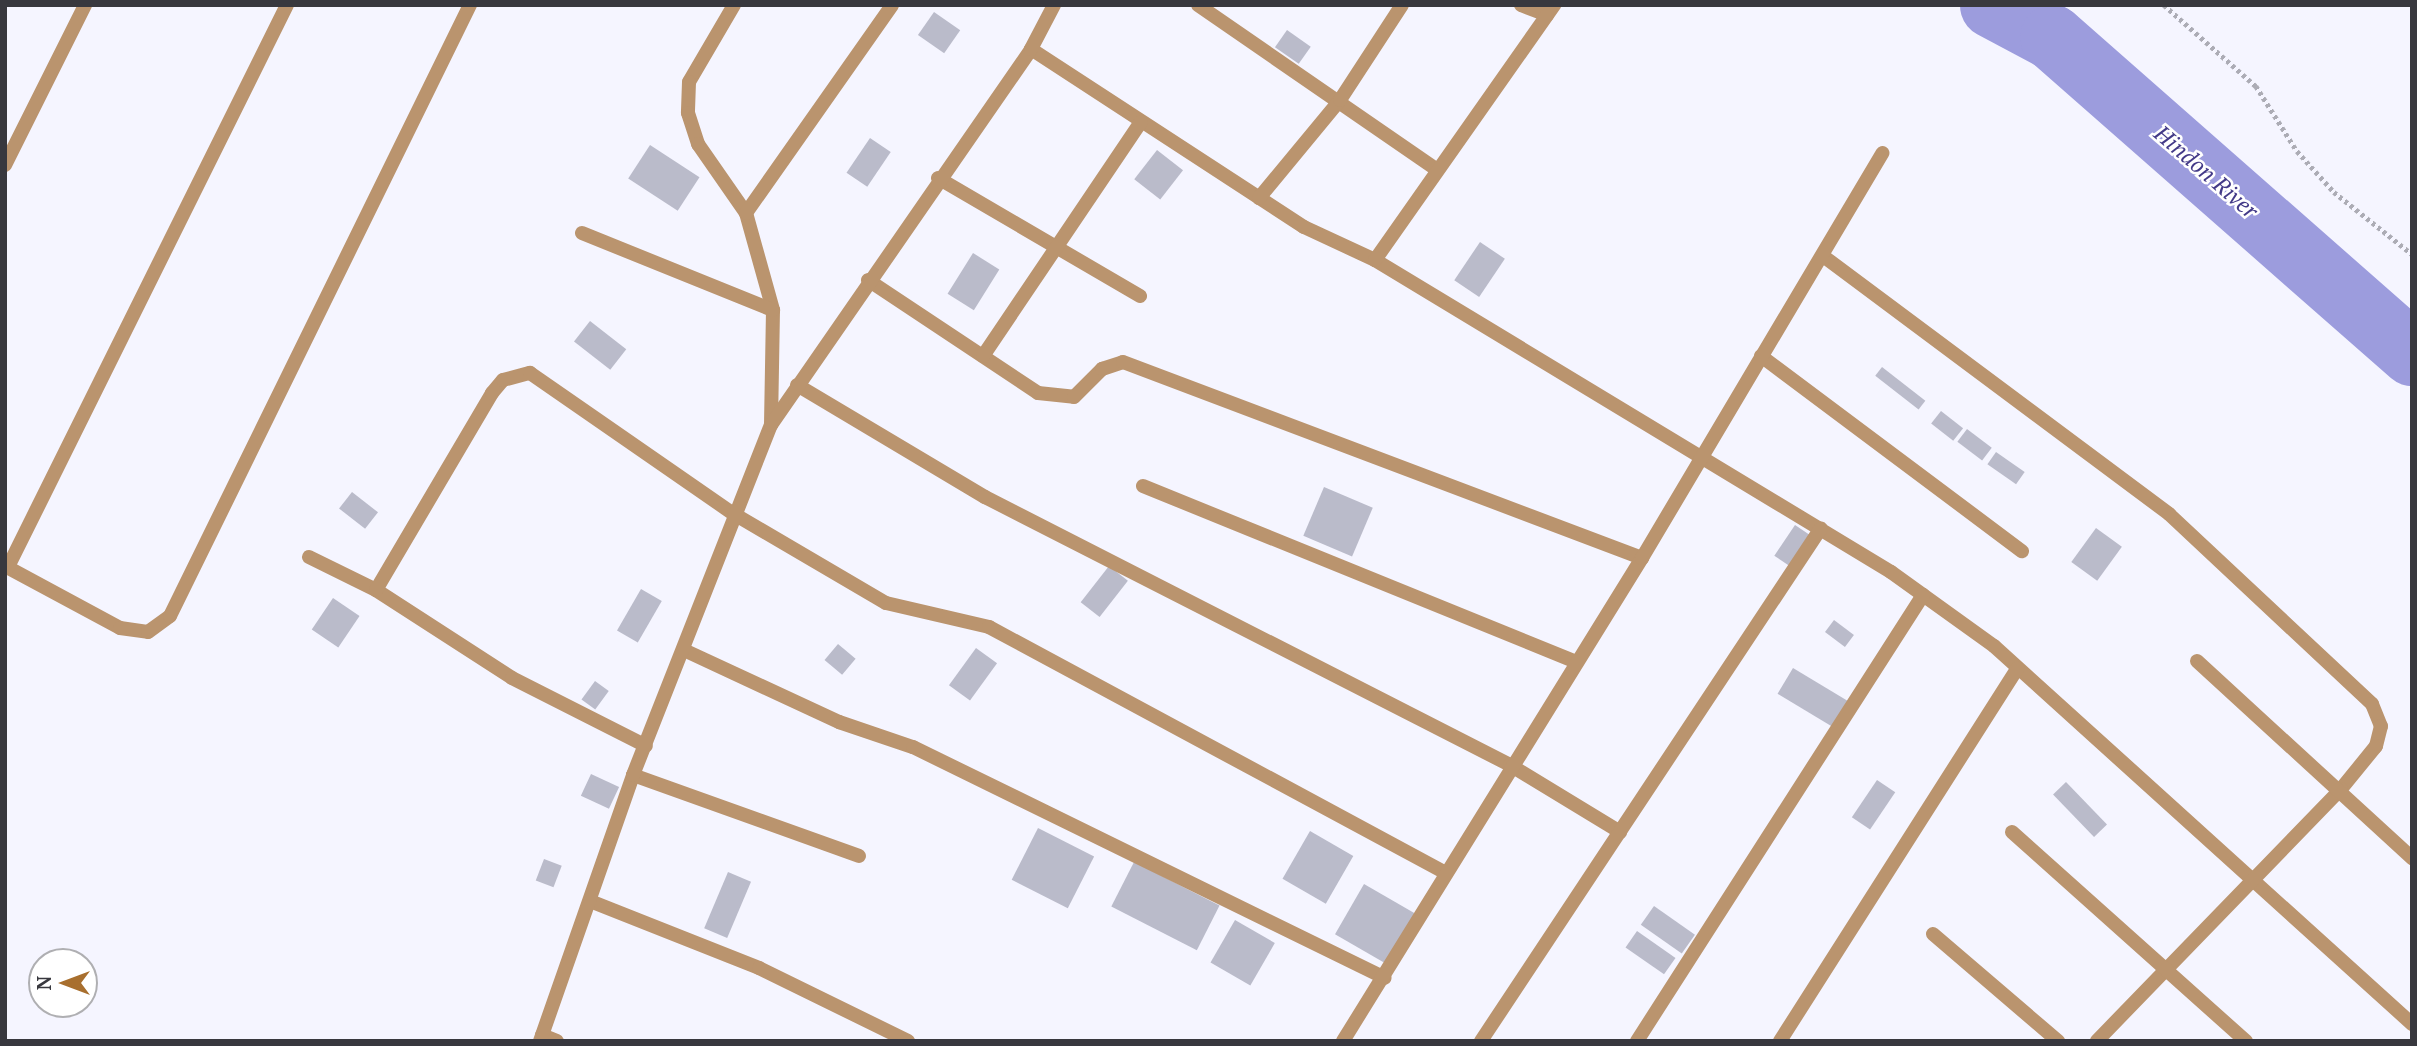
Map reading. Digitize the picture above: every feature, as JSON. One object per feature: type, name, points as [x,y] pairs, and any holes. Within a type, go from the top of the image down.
[{"type":"street","points":[[5,165],[85,5]]},
{"type":"street","points":[[287,5],[7,567],[120,628],[148,632],[170,616],[470,5]]},
{"type":"street","points":[[734,5],[689,82],[688,113],[698,144],[746,213],[773,310],[771,425]]},
{"type":"street","points":[[746,213],[892,5]]},
{"type":"street","points":[[557,1041],[541,1038],[633,775],[686,651],[734,514],[771,425],[938,178],[1031,49],[1054,5]]},
{"type":"street","points":[[1198,5],[1340,100],[1436,169]]},
{"type":"street","points":[[1259,198],[1340,100],[1402,5]]},
{"type":"street","points":[[1375,260],[1436,169],[1550,10],[1521,5]]},
{"type":"street","points":[[1031,49],[1259,198],[1375,260],[1821,528],[1923,595],[2018,668],[2255,876],[2412,1024]]},
{"type":"street","points":[[983,355],[1141,122]]},
{"type":"street","points":[[1343,1041],[1385,978],[1444,872],[1510,765],[1642,558],[1698,455],[1823,256],[1882,153]]},
{"type":"street","points":[[938,178],[1140,296]]},
{"type":"street","points":[[582,233],[773,310]]},
{"type":"street","points":[[1823,256],[2169,514],[2372,704],[2381,726],[2376,746],[2341,789],[2097,1041]]},
{"type":"street","points":[[868,280],[1038,393],[1065,400],[1112,363],[1122,362],[1642,558]]},
{"type":"street","points":[[1761,356],[2022,551]]},
{"type":"street","points":[[376,590],[492,393],[516,374],[544,378],[734,514],[886,603],[989,626],[1444,872]]},
{"type":"street","points":[[797,384],[985,497],[1510,765],[1620,832]]},
{"type":"street","points":[[1143,486],[1576,662]]},
{"type":"street","points":[[1481,1041],[1821,528]]},
{"type":"street","points":[[309,557],[376,590],[513,678],[646,746]]},
{"type":"street","points":[[1637,1041],[1923,595]]},
{"type":"street","points":[[686,651],[839,722],[913,747],[1385,978]]},
{"type":"street","points":[[2197,661],[2341,789],[2412,858]]},
{"type":"street","points":[[1780,1041],[2018,668]]},
{"type":"street","points":[[633,775],[859,856]]},
{"type":"street","points":[[2011,832],[2163,970],[2246,1041]]},
{"type":"street","points":[[590,901],[759,968],[908,1041]]},
{"type":"street","points":[[1933,934],[2058,1041]]},
{"type":"path","points":[[2164,5],[2256,86],[2297,151],[2334,191],[2412,254]]},
{"type":"building","points":[[934,12],[960,30],[944,53],[918,35]]},
{"type":"building","points":[[1287,30],[1311,47],[1299,64],[1275,47]]},
{"type":"building","points":[[870,138],[891,152],[867,187],[847,173]]},
{"type":"building","points":[[650,145],[699,177],[678,211],[628,179]]},
{"type":"building","points":[[1157,150],[1183,170],[1160,199],[1134,179]]},
{"type":"building","points":[[1480,242],[1505,259],[1479,297],[1454,280]]},
{"type":"building","points":[[973,253],[999,269],[974,310],[948,294]]},
{"type":"building","points":[[590,321],[626,349],[610,370],[574,341]]},
{"type":"building","points":[[1882,367],[1925,401],[1919,410],[1875,376]]},
{"type":"building","points":[[1941,411],[1963,428],[1953,441],[1931,424]]},
{"type":"building","points":[[1967,429],[1992,448],[1982,460],[1957,442]]},
{"type":"building","points":[[1996,452],[2025,472],[2016,484],[1987,464]]},
{"type":"building","points":[[1324,487],[1373,508],[1352,556],[1303,536]]},
{"type":"building","points":[[352,492],[378,512],[365,529],[339,509]]},
{"type":"building","points":[[1795,525],[1813,537],[1793,568],[1774,556]]},
{"type":"building","points":[[2096,528],[2122,547],[2097,581],[2071,562]]},
{"type":"building","points":[[1109,566],[1128,581],[1100,617],[1081,602]]},
{"type":"building","points":[[641,589],[662,601],[638,643],[617,631]]},
{"type":"building","points":[[333,598],[360,616],[338,647],[312,630]]},
{"type":"building","points":[[1834,620],[1854,635],[1845,647],[1825,632]]},
{"type":"building","points":[[838,644],[856,659],[842,675],[825,660]]},
{"type":"building","points":[[976,648],[997,663],[970,700],[949,685]]},
{"type":"building","points":[[1793,668],[1849,701],[1833,727],[1778,694]]},
{"type":"building","points":[[595,681],[609,691],[595,710],[581,700]]},
{"type":"building","points":[[591,774],[619,787],[609,809],[581,796]]},
{"type":"building","points":[[1877,780],[1895,792],[1870,830],[1852,817]]},
{"type":"building","points":[[2066,782],[2107,824],[2094,837],[2053,795]]},
{"type":"building","points":[[1038,828],[1094,857],[1068,908],[1012,880]]},
{"type":"building","points":[[1310,831],[1353,856],[1326,904],[1282,879]]},
{"type":"building","points":[[544,859],[562,866],[553,887],[536,880]]},
{"type":"building","points":[[1134,862],[1220,906],[1197,950],[1111,907]]},
{"type":"building","points":[[728,872],[751,882],[727,938],[704,928]]},
{"type":"building","points":[[1364,884],[1419,916],[1390,966],[1335,934]]},
{"type":"building","points":[[1654,906],[1695,935],[1682,954],[1641,925]]},
{"type":"building","points":[[1235,920],[1275,943],[1250,985],[1210,962]]},
{"type":"building","points":[[1637,931],[1676,958],[1664,974],[1626,947]]},
{"type":"waterway","name":"Hindon River","points":[[1992,5],[2052,37],[2412,353]]}]
